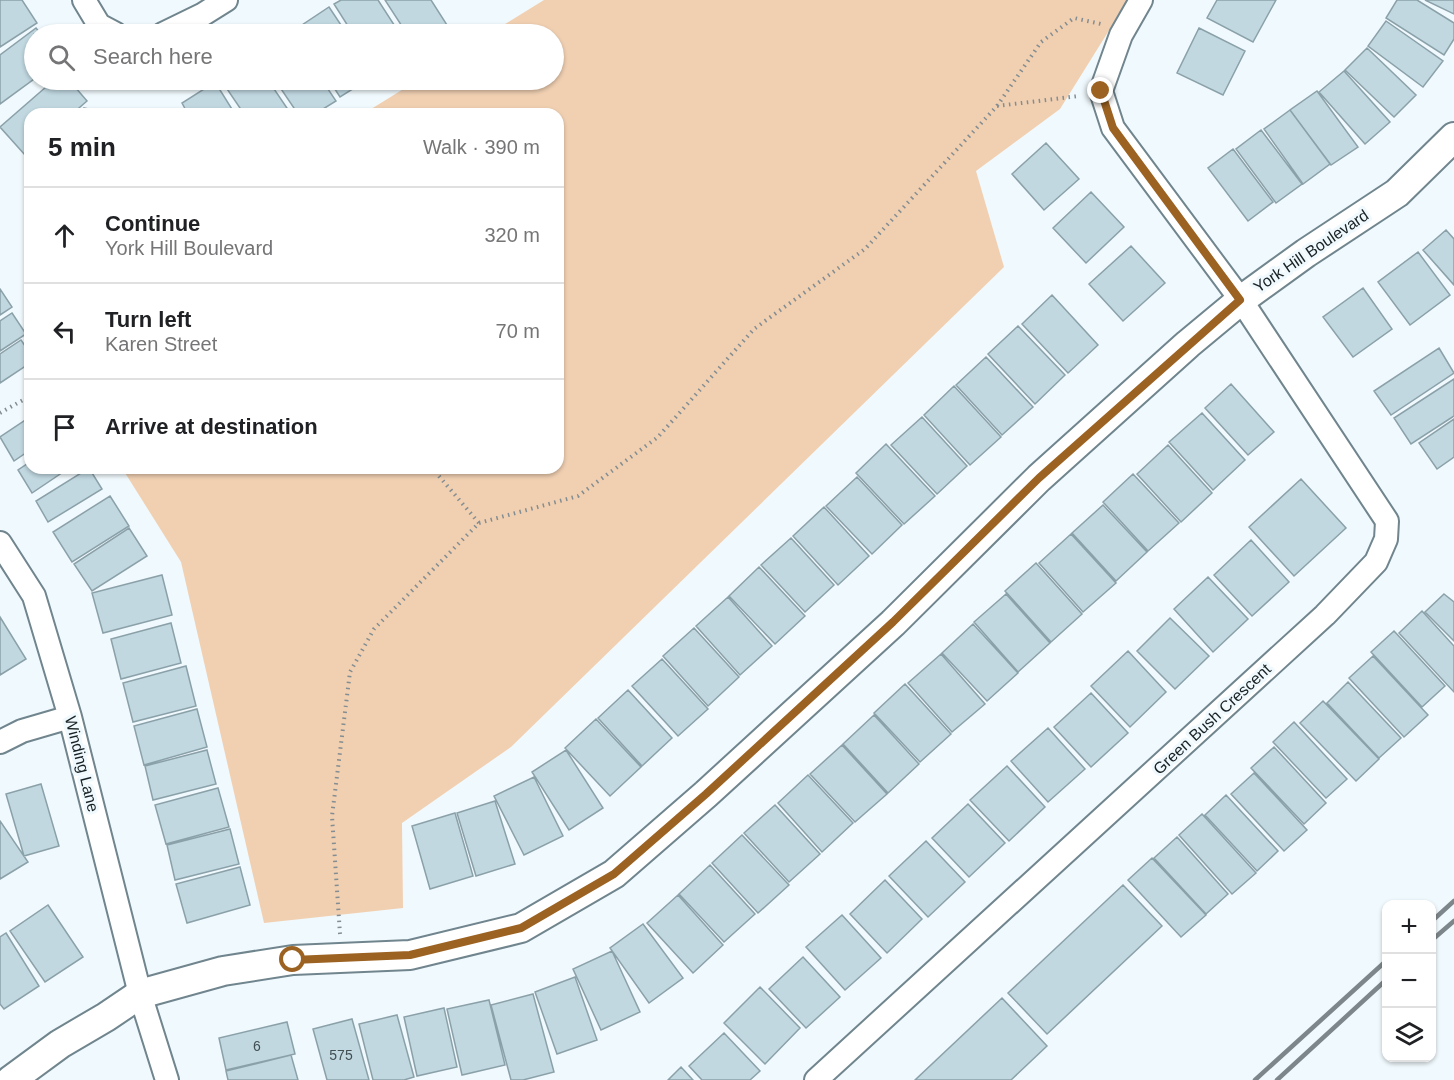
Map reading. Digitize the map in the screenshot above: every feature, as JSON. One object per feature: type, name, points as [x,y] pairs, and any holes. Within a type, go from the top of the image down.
[{"type":"street","points":[[84,0],[98,24]]},
{"type":"street","points":[[184,24],[226,0]]},
{"type":"street","points":[[1101,91],[1121,35],[1141,0]]},
{"type":"street","name":"Green Bush Crescent","points":[[816,1080],[1325,615],[1376,562],[1386,538],[1387,521],[1240,300],[1113,128],[1101,91]]},
{"type":"street","name":"York Hill Boulevard","points":[[11,1080],[60,1044],[140,994],[223,971],[293,960],[410,955],[521,928],[614,874],[706,794],[893,622],[1039,478],[1179,352],[1240,300],[1396,193],[1454,137]]},
{"type":"street","name":"Winding Lane","points":[[0,543],[34,596],[70,717],[140,994]]},
{"type":"street","points":[[0,742],[22,731],[70,717]]},
{"type":"street","points":[[140,994],[166,1080]]},
{"type":"path","points":[[342,958],[332,816],[350,672],[374,629],[479,524],[578,496],[658,437],[754,329],[864,249],[997,106],[1041,42],[1074,18],[1101,24],[1121,35]]},
{"type":"path","points":[[997,106],[1072,98],[1101,91]]},
{"type":"path","points":[[0,413],[24,399]]},
{"type":"path","points":[[437,474],[479,524]]},
{"type":"shaded area","points":[[544,0],[1128,0],[1060,109],[976,171],[1004,267],[511,747],[402,823],[403,908],[264,923],[181,562],[126,474],[564,474],[564,108],[373,108],[402,90],[564,90],[564,24],[505,24]]},
{"type":"building","points":[[0,0],[22,0],[37,23],[24,24],[24,31],[0,47]]},
{"type":"building","points":[[341,0],[378,0],[394,24],[347,24],[334,4]]},
{"type":"building","points":[[385,0],[431,0],[446,24],[401,24]]},
{"type":"building","points":[[1217,0],[1276,0],[1253,42],[1207,18]]},
{"type":"building","points":[[1397,0],[1417,0],[1454,23],[1454,39],[1444,55],[1386,18]]},
{"type":"building","points":[[1425,0],[1454,0],[1454,14]]},
{"type":"building","points":[[329,7],[340,24],[304,24]]},
{"type":"building","points":[[1386,21],[1443,61],[1423,87],[1368,46]]},
{"type":"building","points":[[1199,28],[1245,51],[1223,95],[1177,73]]},
{"type":"building","points":[[24,37],[24,86],[0,104],[0,55]]},
{"type":"building","points":[[1367,48],[1416,95],[1394,117],[1345,70]]},
{"type":"building","points":[[1344,71],[1390,122],[1365,144],[1319,92]]},
{"type":"building","points":[[43,90],[78,90],[87,101],[79,108],[24,108],[24,154],[0,127]]},
{"type":"building","points":[[202,90],[220,90],[231,108],[185,108],[182,103]]},
{"type":"building","points":[[228,90],[275,90],[287,108],[240,108]]},
{"type":"building","points":[[282,90],[329,90],[336,101],[325,108],[294,108]]},
{"type":"building","points":[[335,90],[351,90],[340,97]]},
{"type":"building","points":[[1317,91],[1358,147],[1331,165],[1290,110]]},
{"type":"building","points":[[1290,110],[1330,164],[1303,184],[1264,129]]},
{"type":"building","points":[[1261,130],[1302,184],[1276,203],[1236,149]]},
{"type":"building","points":[[1046,143],[1079,179],[1044,210],[1012,174]]},
{"type":"building","points":[[1233,149],[1273,202],[1248,221],[1208,168]]},
{"type":"building","points":[[1091,192],[1124,227],[1086,263],[1053,228]]},
{"type":"building","points":[[1446,230],[1454,239],[1454,285],[1423,250]]},
{"type":"building","points":[[1131,246],[1165,283],[1123,321],[1089,284]]},
{"type":"building","points":[[1418,252],[1450,295],[1410,325],[1378,282]]},
{"type":"building","points":[[1363,288],[1392,329],[1353,357],[1323,317]]},
{"type":"building","points":[[0,289],[12,307],[0,315]]},
{"type":"building","points":[[1052,295],[1098,345],[1068,373],[1022,324]]},
{"type":"building","points":[[12,313],[24,331],[24,335],[0,351],[0,321]]},
{"type":"building","points":[[1018,326],[1065,375],[1035,404],[988,354]]},
{"type":"building","points":[[21,340],[24,344],[24,367],[0,383],[0,354]]},
{"type":"building","points":[[1439,348],[1454,373],[1391,415],[1374,391]]},
{"type":"building","points":[[986,357],[1033,407],[1002,435],[956,385]]},
{"type":"building","points":[[1454,379],[1454,416],[1411,444],[1394,418]]},
{"type":"building","points":[[1231,384],[1274,432],[1248,455],[1205,408]]},
{"type":"building","points":[[954,386],[1001,437],[970,465],[924,415]]},
{"type":"building","points":[[1202,413],[1245,460],[1213,490],[1169,442]]},
{"type":"building","points":[[922,417],[967,466],[937,494],[891,445]]},
{"type":"building","points":[[1454,419],[1454,457],[1437,469],[1419,443]]},
{"type":"building","points":[[24,421],[24,454],[14,461],[0,437]]},
{"type":"building","points":[[886,444],[935,496],[904,524],[856,473]]},
{"type":"building","points":[[1168,445],[1212,493],[1181,522],[1137,474]]},
{"type":"building","points":[[24,466],[24,474],[60,474],[32,493],[18,470]]},
{"type":"building","points":[[79,474],[93,474],[102,489],[48,522],[36,501]]},
{"type":"building","points":[[1133,474],[1179,523],[1148,551],[1103,502]]},
{"type":"building","points":[[857,477],[902,525],[872,554],[826,506]]},
{"type":"building","points":[[1301,479],[1346,528],[1294,576],[1249,527]]},
{"type":"building","points":[[110,496],[129,526],[72,562],[53,532]]},
{"type":"building","points":[[1103,505],[1147,552],[1116,581],[1072,533]]},
{"type":"building","points":[[824,507],[869,556],[838,585],[793,536]]},
{"type":"building","points":[[129,528],[147,556],[92,591],[74,564]]},
{"type":"building","points":[[1071,534],[1116,583],[1083,612],[1039,563]]},
{"type":"building","points":[[791,538],[834,585],[805,612],[761,565]]},
{"type":"building","points":[[1251,540],[1289,582],[1252,616],[1214,575]]},
{"type":"building","points":[[1036,563],[1082,614],[1051,642],[1005,591]]},
{"type":"building","points":[[759,567],[805,616],[775,644],[729,596]]},
{"type":"building","points":[[162,575],[172,615],[103,633],[92,593]]},
{"type":"building","points":[[1208,577],[1248,619],[1213,652],[1174,609]]},
{"type":"building","points":[[1006,594],[1050,643],[1018,672],[974,622]]},
{"type":"building","points":[[1444,594],[1454,602],[1454,641],[1425,612]]},
{"type":"building","points":[[728,597],[772,646],[740,675],[696,626]]},
{"type":"building","points":[[1422,611],[1454,646],[1454,692],[1399,633]]},
{"type":"building","points":[[0,617],[26,659],[0,675]]},
{"type":"building","points":[[1170,618],[1209,656],[1175,689],[1137,651]]},
{"type":"building","points":[[171,623],[181,663],[121,679],[111,639]]},
{"type":"building","points":[[973,624],[1018,673],[987,701],[942,653]]},
{"type":"building","points":[[694,628],[739,677],[708,706],[663,656]]},
{"type":"building","points":[[1394,631],[1445,686],[1422,707],[1371,652]]},
{"type":"building","points":[[1128,651],[1166,692],[1130,727],[1091,686]]},
{"type":"building","points":[[941,654],[985,704],[952,732],[908,683]]},
{"type":"building","points":[[1373,656],[1428,715],[1404,737],[1349,678]]},
{"type":"building","points":[[662,659],[708,709],[678,736],[632,686]]},
{"type":"building","points":[[186,666],[196,706],[133,722],[123,683]]},
{"type":"building","points":[[1348,682],[1401,738],[1379,758],[1327,703]]},
{"type":"building","points":[[905,684],[951,734],[920,762],[874,713]]},
{"type":"building","points":[[628,690],[672,738],[642,766],[598,718]]},
{"type":"building","points":[[1091,693],[1128,733],[1091,767],[1054,727]]},
{"type":"building","points":[[1323,701],[1379,759],[1356,781],[1300,723]]},
{"type":"building","points":[[197,709],[207,747],[144,765],[134,726]]},
{"type":"building","points":[[874,715],[919,764],[888,793],[843,744]]},
{"type":"building","points":[[596,719],[641,767],[610,796],[565,748]]},
{"type":"building","points":[[1294,722],[1347,779],[1326,798],[1273,742]]},
{"type":"building","points":[[1048,728],[1085,769],[1048,802],[1011,761]]},
{"type":"building","points":[[842,745],[887,794],[855,822],[810,774]]},
{"type":"building","points":[[1274,747],[1326,803],[1304,824],[1251,768]]},
{"type":"building","points":[[207,750],[216,784],[153,800],[145,766]]},
{"type":"building","points":[[566,750],[603,808],[569,830],[532,772]]},
{"type":"building","points":[[1007,766],[1045,807],[1009,841],[970,800]]},
{"type":"building","points":[[1254,773],[1307,830],[1284,851],[1231,794]]},
{"type":"building","points":[[808,775],[853,823],[822,852],[778,803]]},
{"type":"building","points":[[534,777],[563,836],[524,855],[494,796]]},
{"type":"building","points":[[41,784],[59,846],[24,856],[6,794]]},
{"type":"building","points":[[218,788],[229,827],[166,844],[155,805]]},
{"type":"building","points":[[1226,795],[1278,851],[1257,871],[1205,815]]},
{"type":"building","points":[[495,801],[515,864],[476,876],[457,813]]},
{"type":"building","points":[[968,804],[1005,843],[969,877],[932,838]]},
{"type":"building","points":[[775,805],[820,854],[789,882],[744,833]]},
{"type":"building","points":[[455,813],[473,876],[430,889],[412,826]]},
{"type":"building","points":[[1202,814],[1256,873],[1232,894],[1179,835]]},
{"type":"building","points":[[0,821],[28,862],[0,879]]},
{"type":"building","points":[[230,829],[239,864],[175,880],[167,845]]},
{"type":"building","points":[[742,835],[789,885],[758,913],[712,863]]},
{"type":"building","points":[[1177,837],[1228,894],[1206,914],[1154,858]]},
{"type":"building","points":[[926,841],[965,882],[928,917],[889,876]]},
{"type":"building","points":[[1152,858],[1206,915],[1181,937],[1128,880]]},
{"type":"building","points":[[710,865],[755,914],[724,942],[679,894]]},
{"type":"building","points":[[240,867],[250,905],[187,923],[176,884]]},
{"type":"building","points":[[885,880],[922,919],[887,953],[850,914]]},
{"type":"building","points":[[1123,885],[1162,926],[1047,1034],[1008,993]]},
{"type":"building","points":[[678,895],[723,945],[693,973],[647,923]]},
{"type":"building","points":[[48,905],[83,957],[45,982],[10,931]]},
{"type":"building","points":[[842,915],[881,958],[845,990],[806,947]]},
{"type":"building","points":[[643,924],[683,978],[649,1003],[610,948]]},
{"type":"building","points":[[6,933],[39,986],[4,1009],[0,1004],[0,937]]},
{"type":"building","points":[[612,951],[640,1012],[601,1030],[573,969]]},
{"type":"building","points":[[803,957],[840,997],[806,1028],[769,989]]},
{"type":"building","points":[[575,977],[597,1040],[557,1054],[535,992]]},
{"type":"building","points":[[760,987],[800,1028],[765,1064],[724,1023]]},
{"type":"building","points":[[533,994],[554,1072],[523,1080],[511,1080],[491,1005]]},
{"type":"building","points":[[1002,998],[1047,1046],[1011,1080],[915,1080]]},
{"type":"building","points":[[489,1000],[505,1065],[462,1075],[447,1009]]},
{"type":"building","points":[[444,1008],[457,1067],[417,1076],[404,1017]]},
{"type":"building","points":[[397,1015],[414,1077],[404,1080],[373,1080],[359,1024]]},
{"type":"building","points":[[352,1019],[369,1080],[327,1080],[313,1029]]},
{"type":"building","points":[[287,1022],[295,1054],[226,1070],[219,1038]]},
{"type":"building","points":[[724,1033],[760,1071],[750,1080],[702,1080],[689,1066]]},
{"type":"building","points":[[291,1055],[298,1080],[228,1080],[226,1071]]},
{"type":"building","points":[[681,1067],[693,1080],[668,1080]]},
{"type":"railway","points":[[1436,917],[1454,901]]},
{"type":"railway","points":[[1436,937],[1454,921]]},
{"type":"railway","points":[[1255,1080],[1382,965]]},
{"type":"railway","points":[[1277,1080],[1382,984]]},
{"type":"route","points":[[293,960],[410,955],[521,928],[614,874],[706,794],[893,622],[1039,478],[1240,300],[1113,128],[1101,91]]}]
